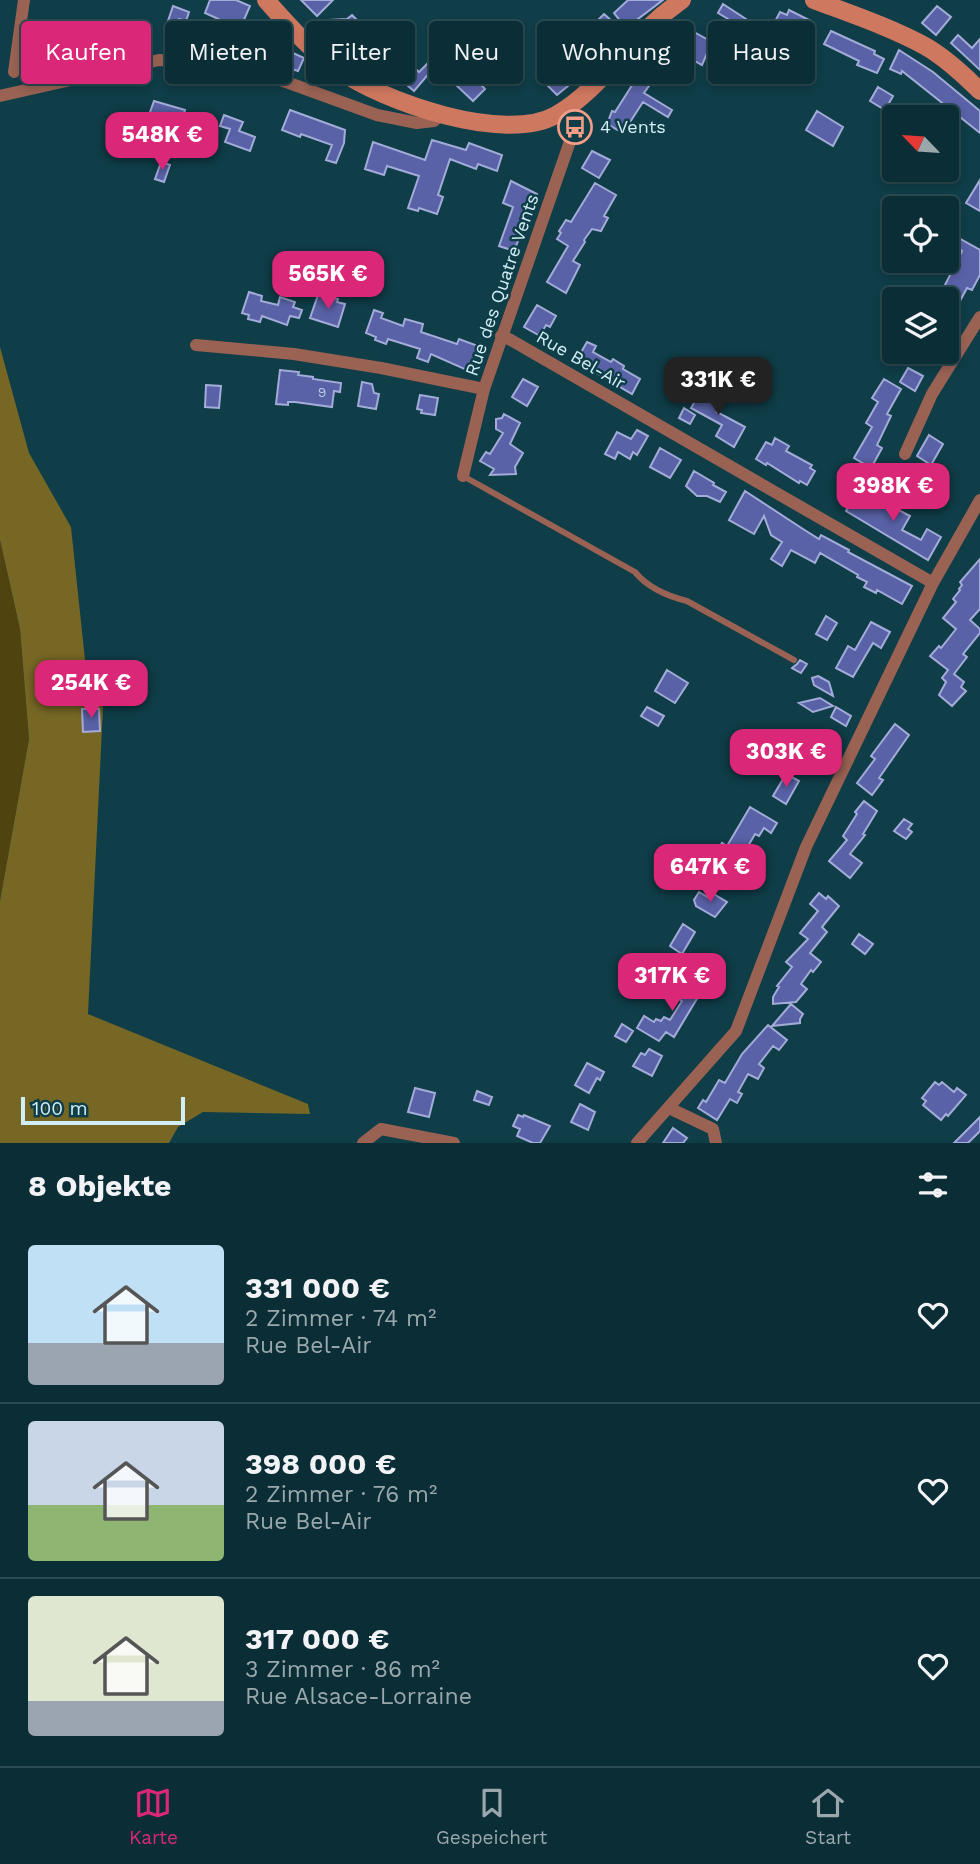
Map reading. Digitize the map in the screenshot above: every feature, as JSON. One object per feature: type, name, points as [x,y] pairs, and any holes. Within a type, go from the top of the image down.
[{"type":"street","points":[[14,72],[24,0]]},
{"type":"street","points":[[266,0],[296,34],[338,70],[378,94],[442,114],[516,126],[539,122],[567,108],[656,20],[682,0]]},
{"type":"street","points":[[814,0],[895,31],[927,47],[954,66],[980,91]]},
{"type":"street","points":[[0,96],[146,63],[170,61],[191,62],[278,79],[377,116],[417,122],[435,121],[442,114]]},
{"type":"street","name":"Rue des Quatre Vents","points":[[463,476],[484,389],[501,336],[575,127],[567,108]]},
{"type":"street","points":[[905,454],[932,394],[980,317]]},
{"type":"street","name":"Rue Bel-Air","points":[[501,336],[933,583]]},
{"type":"street","points":[[196,345],[293,354],[484,389]]},
{"type":"street","points":[[637,1143],[736,1031],[806,846],[933,583],[980,500]]},
{"type":"street","points":[[668,1108],[713,1129],[716,1143]]},
{"type":"street","points":[[363,1143],[381,1129],[454,1143]]},
{"type":"lane","points":[[463,476],[635,572],[643,581],[671,597],[688,601],[794,660]]},
{"type":"shaded area","points":[[0,347],[29,453],[71,527],[85,660],[103,708],[88,1014],[308,1104],[310,1114],[203,1112],[178,1127],[169,1143],[0,1143],[0,901],[29,739],[20,629],[0,540]]},
{"type":"shaded area","points":[[0,540],[20,629],[29,739],[0,901]]},
{"type":"building","points":[[210,0],[236,0],[250,6],[243,21],[223,21],[205,13]]},
{"type":"building","points":[[301,0],[333,0],[317,16]]},
{"type":"building","points":[[628,0],[663,0],[635,21],[620,21],[614,13]]},
{"type":"building","points":[[723,4],[749,21],[727,21],[728,19],[718,13]]},
{"type":"building","points":[[173,6],[189,12],[186,21],[168,21]]},
{"type":"building","points":[[937,6],[951,17],[936,35],[922,23]]},
{"type":"building","points":[[789,10],[811,21],[775,21],[780,12],[787,15]]},
{"type":"building","points":[[604,14],[612,21],[599,21]]},
{"type":"building","points":[[352,15],[358,21],[329,21],[329,20],[347,19]]},
{"type":"building","points":[[831,31],[875,51],[874,54],[884,59],[877,73],[857,65],[859,61],[824,44]]},
{"type":"building","points":[[694,32],[708,40],[708,51],[702,65],[694,61]]},
{"type":"building","points":[[958,35],[972,48],[980,39],[980,70],[951,43]]},
{"type":"building","points":[[899,50],[933,72],[980,111],[980,133],[959,116],[959,105],[945,105],[902,71],[901,74],[890,69]]},
{"type":"building","points":[[292,52],[304,58],[298,71],[292,69]]},
{"type":"building","points":[[429,62],[429,73],[414,91],[406,84],[415,84],[415,68],[419,72]]},
{"type":"building","points":[[480,84],[485,89],[473,101],[456,85]]},
{"type":"building","points":[[548,84],[570,84],[557,95]]},
{"type":"building","points":[[633,84],[650,84],[644,93],[672,110],[668,117],[643,102],[623,133],[607,124],[612,111],[615,112]]},
{"type":"building","points":[[878,87],[893,96],[888,105],[882,105],[882,108],[870,101]]},
{"type":"building","points":[[154,101],[185,110],[180,127],[172,125],[169,134],[164,132],[159,146],[141,141],[152,137],[150,133],[156,117],[149,115]]},
{"type":"building","points":[[290,110],[345,130],[344,143],[336,163],[326,160],[332,145],[282,130]]},
{"type":"building","points":[[817,111],[843,127],[833,146],[806,130]]},
{"type":"building","points":[[224,115],[243,122],[239,131],[255,137],[250,151],[225,142],[230,129],[220,126]]},
{"type":"building","points":[[432,140],[466,150],[469,143],[502,155],[497,171],[478,164],[476,169],[450,159],[438,195],[443,197],[437,214],[419,208],[418,211],[408,208],[419,176],[387,166],[384,175],[365,169],[373,142],[425,160]]},
{"type":"building","points":[[592,151],[610,160],[599,178],[582,168]]},
{"type":"building","points":[[161,162],[170,165],[164,182],[155,179]]},
{"type":"building","points":[[980,180],[980,211],[966,203]]},
{"type":"building","points":[[511,181],[537,194],[514,251],[499,246],[513,207],[503,203]]},
{"type":"building","points":[[595,183],[616,195],[604,216],[608,218],[601,231],[592,229],[573,261],[580,265],[566,293],[547,282],[568,246],[557,239],[561,233],[559,231],[566,220],[571,222]]},
{"type":"building","points":[[959,238],[980,250],[980,275],[972,290],[967,288],[959,303],[959,287],[944,287],[951,273],[959,273],[959,257],[962,251],[959,249]]},
{"type":"building","points":[[249,292],[262,296],[261,301],[278,305],[280,297],[295,302],[293,307],[302,310],[299,318],[290,316],[287,325],[262,316],[260,322],[248,319],[249,315],[242,313]]},
{"type":"building","points":[[318,295],[338,299],[337,302],[345,304],[338,327],[310,318]]},
{"type":"building","points":[[537,305],[556,316],[550,327],[546,325],[540,336],[524,327]]},
{"type":"building","points":[[374,310],[383,313],[381,318],[403,326],[405,319],[423,324],[421,332],[457,344],[459,339],[478,346],[469,371],[431,354],[428,362],[417,358],[420,349],[388,339],[386,344],[375,340],[376,337],[366,333]]},
{"type":"building","points":[[587,342],[596,346],[593,352],[611,362],[613,359],[640,379],[632,394],[576,361]]},
{"type":"building","points":[[908,368],[923,376],[915,391],[900,382]]},
{"type":"building","points":[[280,370],[341,383],[340,392],[334,391],[332,407],[295,402],[288,402],[288,405],[276,404]]},
{"type":"building","points":[[523,379],[538,387],[527,406],[512,397]]},
{"type":"building","points":[[884,379],[901,389],[887,414],[891,416],[877,445],[882,448],[871,468],[854,458],[872,427],[866,423],[878,402],[872,398]]},
{"type":"building","points":[[362,382],[372,384],[374,393],[379,394],[376,409],[358,406]]},
{"type":"building","points":[[206,385],[221,386],[219,408],[205,407]]},
{"type":"building","points":[[711,390],[725,398],[717,412],[745,427],[734,447],[716,436],[722,425],[691,408],[701,391],[708,395]]},
{"type":"building","points":[[420,395],[438,398],[435,415],[421,413],[422,410],[417,409]]},
{"type":"building","points":[[684,408],[695,415],[690,424],[679,418]]},
{"type":"building","points":[[504,414],[520,423],[510,444],[523,453],[515,467],[516,474],[490,475],[494,469],[480,461],[486,452],[490,454],[503,433],[496,429],[496,419],[502,418]]},
{"type":"building","points":[[637,430],[648,436],[637,455],[633,452],[630,459],[618,452],[615,459],[605,454],[617,432],[631,439]]},
{"type":"building","points":[[929,435],[943,444],[931,465],[917,456]]},
{"type":"building","points":[[775,438],[789,446],[786,451],[812,465],[810,468],[815,471],[807,485],[756,459],[766,442],[772,445]]},
{"type":"building","points":[[660,448],[681,460],[670,478],[650,467]]},
{"type":"building","points":[[694,471],[726,492],[720,502],[707,496],[697,496],[686,486]]},
{"type":"building","points":[[893,487],[903,493],[895,508],[910,516],[902,530],[921,540],[927,529],[941,537],[928,560],[846,511],[855,496],[869,504],[871,501],[881,506]]},
{"type":"building","points":[[745,491],[819,539],[821,535],[912,586],[902,604],[877,590],[876,593],[864,587],[867,582],[857,577],[858,575],[820,553],[815,563],[791,550],[782,566],[771,559],[782,542],[771,535],[764,516],[754,534],[729,520]]},
{"type":"building","points":[[980,559],[980,609],[970,620],[980,629],[980,633],[963,654],[967,657],[954,674],[964,682],[961,687],[966,691],[952,706],[939,695],[946,682],[942,678],[948,670],[930,656],[939,646],[941,648],[956,629],[943,618],[956,602],[953,599],[960,590],[960,582]]},
{"type":"building","points":[[826,616],[837,623],[827,640],[816,634]]},
{"type":"building","points":[[871,622],[890,632],[881,648],[873,643],[853,677],[836,668],[848,646],[855,650]]},
{"type":"building","points":[[800,660],[807,664],[801,673],[792,668]]},
{"type":"building","points":[[667,670],[688,683],[675,703],[655,691]]},
{"type":"building","points":[[818,676],[829,682],[833,696],[814,685],[812,678]]},
{"type":"building","points":[[820,698],[833,706],[813,712],[799,703]]},
{"type":"building","points":[[647,707],[664,716],[658,726],[641,716]]},
{"type":"building","points":[[836,707],[851,716],[846,726],[831,717]]},
{"type":"building","points":[[82,709],[99,709],[100,731],[83,732]]},
{"type":"building","points":[[895,724],[909,735],[879,778],[883,780],[872,795],[857,783],[875,759],[871,756]]},
{"type":"building","points":[[786,774],[799,781],[786,804],[773,796]]},
{"type":"building","points":[[864,801],[877,811],[863,834],[865,835],[850,854],[862,863],[850,878],[829,861],[847,840],[843,836]]},
{"type":"building","points":[[750,807],[777,823],[771,833],[764,828],[759,836],[755,834],[741,863],[702,866],[710,852],[715,855],[722,843],[727,846]]},
{"type":"building","points":[[904,819],[912,824],[908,829],[912,832],[906,839],[894,831]]},
{"type":"building","points":[[699,892],[709,898],[712,893],[727,902],[715,917],[696,906],[694,900]]},
{"type":"building","points":[[819,893],[826,899],[828,896],[839,906],[822,927],[827,932],[810,953],[821,962],[801,984],[807,989],[796,1002],[773,1004],[773,997],[779,987],[777,986],[792,967],[786,962],[808,939],[800,933],[818,911],[810,904]]},
{"type":"building","points":[[683,924],[695,932],[682,954],[670,946]]},
{"type":"building","points":[[859,934],[873,944],[865,954],[852,944]]},
{"type":"building","points":[[675,980],[701,992],[674,1037],[666,1032],[659,1041],[637,1028],[644,1016],[654,1022],[656,1019],[661,1021],[664,1017],[670,1020],[682,1001],[669,992]]},
{"type":"building","points":[[791,1004],[803,1014],[800,1023],[772,1026]]},
{"type":"building","points":[[622,1024],[633,1031],[626,1042],[615,1036]]},
{"type":"building","points":[[768,1025],[787,1040],[779,1050],[773,1046],[759,1064],[764,1068],[758,1079],[748,1074],[738,1092],[742,1094],[737,1103],[730,1099],[717,1120],[698,1108],[703,1100],[706,1102],[719,1080],[725,1083],[742,1054]]},
{"type":"building","points":[[649,1049],[662,1056],[652,1076],[633,1066],[641,1053],[645,1055]]},
{"type":"building","points":[[587,1063],[604,1072],[600,1080],[597,1078],[589,1093],[575,1085]]},
{"type":"building","points":[[935,1082],[939,1085],[942,1082],[954,1092],[957,1088],[966,1095],[948,1116],[946,1114],[941,1120],[923,1105],[926,1101],[922,1098]]},
{"type":"building","points":[[415,1088],[435,1093],[429,1117],[408,1112]]},
{"type":"building","points":[[477,1091],[492,1097],[489,1105],[474,1100]]},
{"type":"building","points":[[580,1104],[595,1112],[588,1130],[571,1122]]},
{"type":"building","points":[[518,1115],[550,1126],[540,1143],[517,1136],[520,1129],[513,1126]]},
{"type":"building","points":[[980,1117],[980,1131],[968,1143],[954,1143]]},
{"type":"building","points":[[673,1128],[687,1138],[683,1143],[663,1143]]},
{"type":"place","name":"4 Vents","points":[[575,127]]}]
